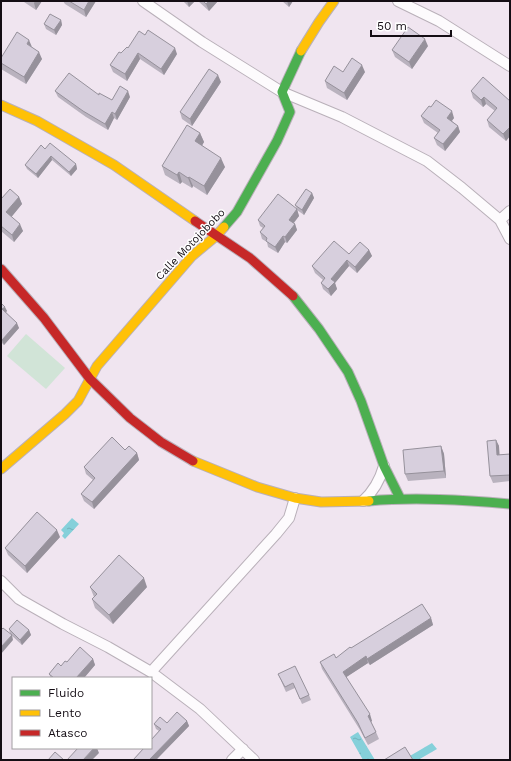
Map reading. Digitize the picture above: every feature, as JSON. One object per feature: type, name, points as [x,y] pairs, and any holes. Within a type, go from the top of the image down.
[{"type":"street","points":[[143,1],[202,42],[282,92],[342,117],[427,161],[500,220],[510,239]]},
{"type":"street","points":[[282,92],[295,63],[324,14],[334,1]]},
{"type":"street","points":[[398,1],[439,21],[510,66]]},
{"type":"street","name":"Calle Motojobobo","points":[[1,469],[78,401],[97,366],[192,256],[216,236],[238,212],[277,141],[290,112],[282,92]]},
{"type":"street","points":[[1,105],[37,121],[114,165],[250,258],[292,295],[319,329],[348,372],[363,407],[384,466],[400,498]]},
{"type":"street","points":[[500,220],[510,211]]},
{"type":"street","points":[[1,269],[44,318],[90,379],[130,418],[161,442],[188,458],[236,479],[295,498],[321,502],[400,498],[453,499],[510,504]]},
{"type":"street","points":[[363,501],[372,494],[380,479],[384,466]]},
{"type":"street","points":[[151,672],[276,534],[289,518],[295,498]]},
{"type":"street","points":[[1,581],[19,599],[151,672],[200,709],[254,760]]},
{"type":"street","points":[[232,760],[243,748]]},
{"type":"green space","points":[[26,334],[65,368],[46,389],[7,356]]},
{"type":"water","points":[[72,518],[79,524],[65,539],[62,536],[64,533],[61,530]]},
{"type":"water","points":[[358,732],[375,760],[363,760],[350,737]]},
{"type":"water","points":[[432,743],[437,749],[418,760],[403,760]]},
{"type":"building","points":[[69,1],[89,1],[84,10]]},
{"type":"building","points":[[50,14],[61,20],[54,30],[44,24]]},
{"type":"building","points":[[408,27],[425,39],[409,62],[392,50]]},
{"type":"building","points":[[148,30],[175,48],[161,69],[138,53],[125,74],[110,65],[119,52],[121,53],[127,47],[128,48],[139,31],[145,35]]},
{"type":"building","points":[[17,32],[29,40],[27,44],[39,52],[24,77],[1,63],[1,58]]},
{"type":"building","points":[[352,58],[362,65],[344,93],[325,81],[334,66],[343,72]]},
{"type":"building","points":[[209,69],[218,75],[190,119],[180,112]]},
{"type":"building","points":[[69,73],[99,95],[99,93],[112,100],[120,86],[128,91],[115,114],[112,112],[105,124],[83,111],[55,91]]},
{"type":"building","points":[[483,77],[510,101],[510,127],[503,134],[487,120],[497,108],[484,97],[481,100],[471,91]]},
{"type":"building","points":[[436,100],[452,111],[447,118],[458,126],[443,144],[434,138],[440,130],[421,116]]},
{"type":"building","points":[[187,125],[200,133],[195,141],[221,158],[204,186],[179,172],[177,175],[162,166]]},
{"type":"building","points":[[50,143],[76,164],[69,172],[51,156],[36,174],[25,165],[41,145],[45,149]]},
{"type":"building","points":[[10,189],[19,197],[6,212],[20,224],[12,235],[1,226],[1,199]]},
{"type":"building","points":[[306,189],[312,193],[302,210],[295,205]]},
{"type":"building","points":[[278,194],[297,209],[289,220],[295,224],[275,247],[266,241],[267,238],[260,232],[265,226],[258,220]]},
{"type":"building","points":[[334,241],[349,254],[360,242],[369,250],[355,267],[347,260],[331,279],[335,282],[328,289],[321,283],[325,278],[312,266]]},
{"type":"building","points":[[1,303],[5,307],[2,309],[17,323],[2,340],[1,339]]},
{"type":"building","points":[[112,437],[125,450],[129,446],[137,453],[92,502],[81,494],[95,478],[84,467]]},
{"type":"building","points":[[496,440],[497,455],[510,454],[510,475],[490,476],[487,441]]},
{"type":"building","points":[[441,446],[444,471],[405,474],[403,450]]},
{"type":"building","points":[[37,512],[57,530],[25,566],[5,548]]},
{"type":"building","points":[[119,555],[144,578],[109,615],[92,599],[97,594],[90,587]]},
{"type":"building","points":[[422,604],[431,618],[367,659],[366,656],[343,672],[370,714],[368,716],[376,732],[365,738],[358,723],[320,662],[334,654],[336,658],[350,647],[351,648]]},
{"type":"building","points":[[17,620],[29,630],[20,640],[9,629]]},
{"type":"building","points":[[3,628],[12,635],[1,647],[1,630]]},
{"type":"building","points":[[80,647],[93,659],[77,677],[53,677],[49,674],[58,663],[61,666],[65,661],[67,662]]},
{"type":"building","points":[[295,666],[309,695],[300,699],[293,683],[285,687],[278,674]]},
{"type":"building","points":[[177,712],[187,721],[149,760],[133,760],[143,749],[152,749],[152,739],[161,729],[154,724],[160,717],[167,723]]},
{"type":"building","points":[[405,747],[413,760],[384,760]]},
{"type":"building","points":[[77,749],[93,749],[83,760],[67,760]]},
{"type":"building","points":[[55,752],[64,760],[48,760]]},
{"type":"traffic: fast","points":[[224,227],[237,212],[277,141],[290,112],[282,92],[301,51]]},
{"type":"traffic: fast","points":[[293,296],[319,329],[348,372],[361,401],[384,466],[400,498]]},
{"type":"traffic: fast","points":[[369,501],[404,499],[475,501],[510,504]]},
{"type":"traffic: slow","points":[[301,51],[334,1]]},
{"type":"traffic: slow","points":[[1,105],[37,121],[114,165],[195,221]]},
{"type":"traffic: slow","points":[[1,469],[78,401],[97,366],[192,256],[216,236],[224,227]]},
{"type":"traffic: slow","points":[[193,461],[257,487],[295,498],[321,502],[369,501]]},
{"type":"traffic: jam","points":[[195,221],[250,258],[293,296]]},
{"type":"traffic: jam","points":[[1,269],[44,318],[90,379],[130,418],[161,442],[193,461]]}]
